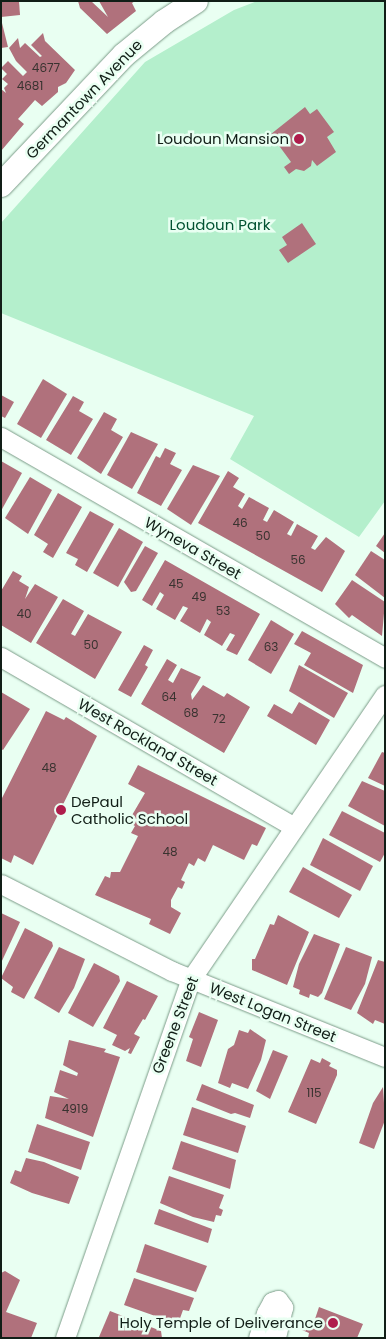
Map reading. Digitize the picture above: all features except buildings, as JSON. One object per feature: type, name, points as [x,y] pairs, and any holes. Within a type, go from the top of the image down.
[{"type":"main road","name":"Germantown Avenue","points":[[1,185],[124,55],[164,22],[196,1]]},
{"type":"street","name":"Wyneva Street","points":[[1,437],[385,658]]},
{"type":"street","name":"West Rockland Street","points":[[1,657],[294,827]]},
{"type":"street","name":"Greene Street","points":[[65,1338],[191,979],[385,695]]},
{"type":"street","name":"West Logan Street","points":[[1,884],[191,979],[385,1057]]},
{"type":"street","points":[[258,1338],[269,1307],[278,1300],[283,1307],[276,1338]]},
{"type":"green space","name":"Loudoun Park","points":[[257,1],[385,1],[385,501],[359,537],[230,459],[254,416],[1,313],[1,223],[145,62],[234,10]]},
{"type":"place","name":"Loudoun Mansion","points":[[299,139]]},
{"type":"place","name":"DePaul Catholic School","points":[[61,810]]},
{"type":"place","name":"Holy Temple of Deliverance","points":[[333,1323]]}]
